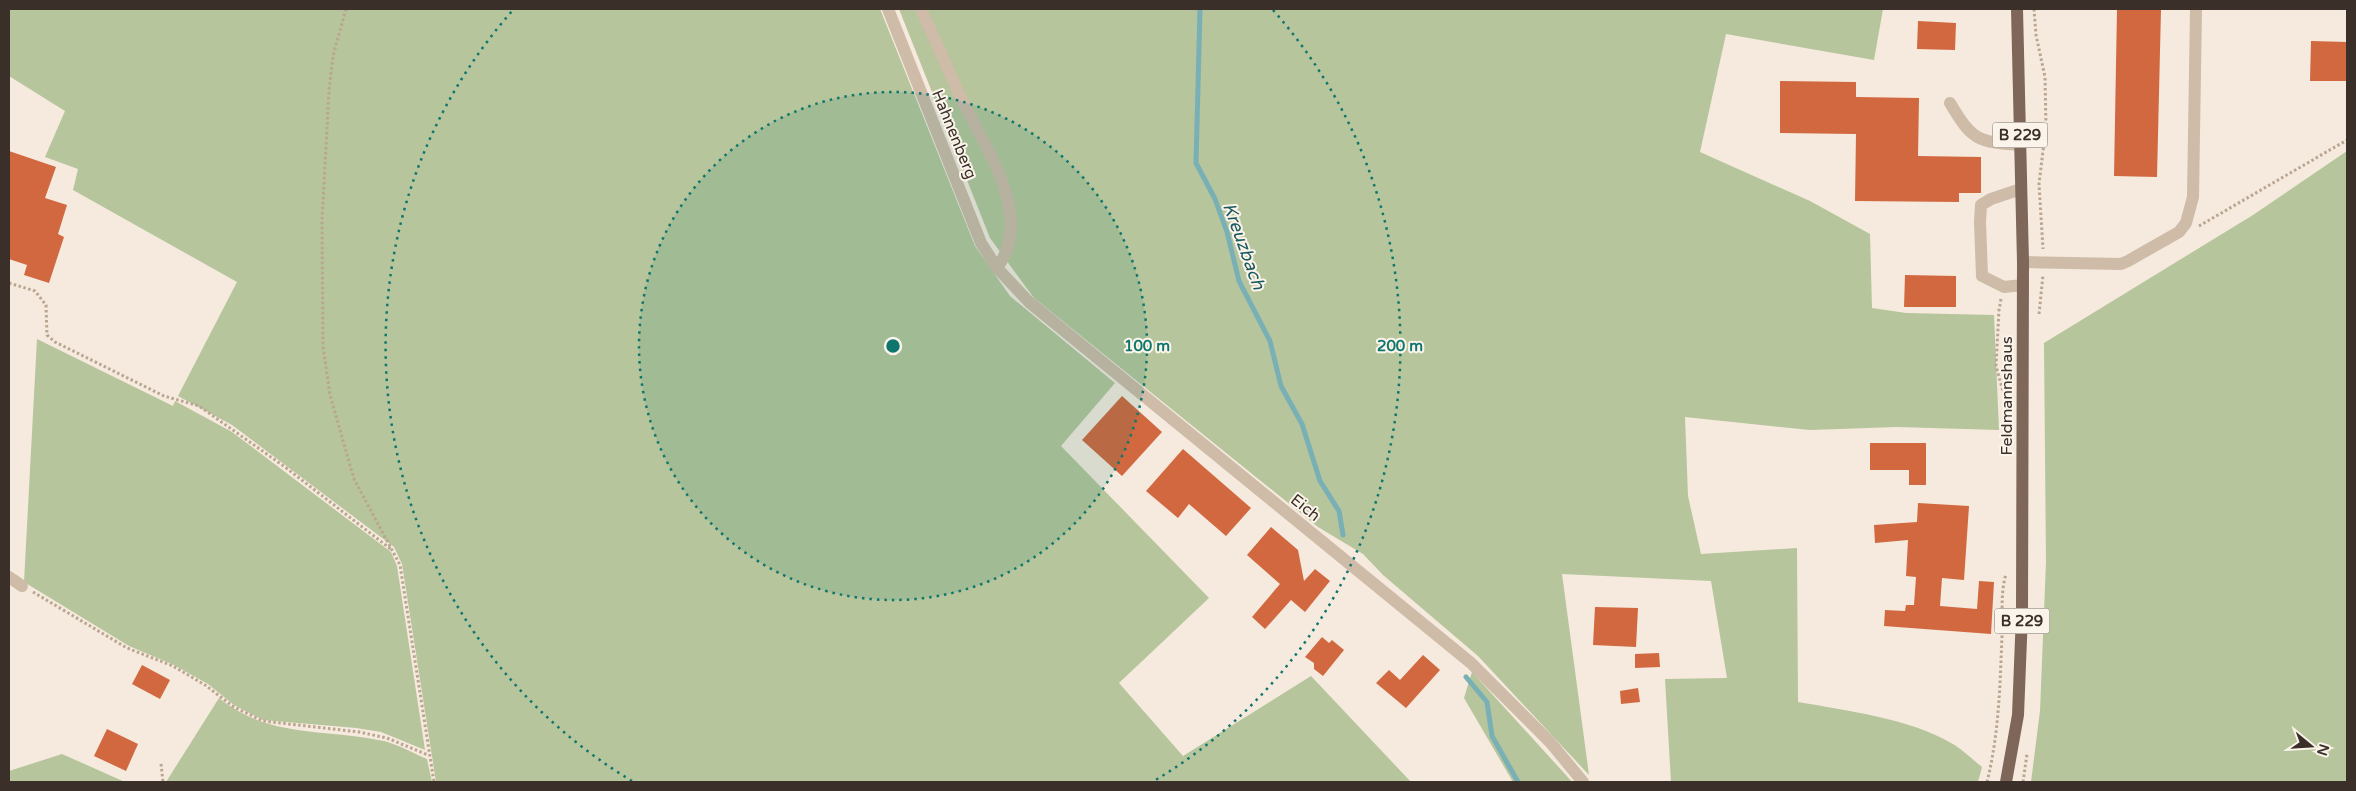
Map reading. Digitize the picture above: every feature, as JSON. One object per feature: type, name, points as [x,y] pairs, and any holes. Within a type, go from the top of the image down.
[{"type":"main road","name":"Feldmannshaus","points":[[2006,782],[2018,715],[2022,614],[2023,285],[2017,9]]},
{"type":"street","name":"Hahnenberg","points":[[888,9],[981,243],[997,268]]},
{"type":"street","points":[[922,9],[961,97],[996,163],[1010,213],[1012,238],[1007,255],[997,268]]},
{"type":"street","points":[[2022,262],[2121,264],[2179,232],[2186,223],[2193,197],[2196,9]]},
{"type":"street","points":[[1950,103],[1962,123],[1974,137],[1993,143],[2020,145]]},
{"type":"street","points":[[2021,189],[1991,199],[1981,205],[1980,222],[1982,276],[2004,287],[2023,285]]},
{"type":"street","name":"Eich","points":[[997,268],[1045,315],[1471,663],[1550,742],[1583,782]]},
{"type":"street","points":[[9,577],[22,586]]},
{"type":"path","points":[[346,9],[333,56],[329,91],[322,221],[323,346],[330,395],[354,478],[400,565],[428,755],[434,782]]},
{"type":"path","points":[[2179,232],[2201,225],[2347,140]]},
{"type":"path","points":[[9,283],[35,291],[46,305],[47,335],[55,342],[164,396],[199,406],[285,467],[394,552]]},
{"type":"path","points":[[2004,287],[1998,310],[1996,366],[2007,406],[2007,415]]},
{"type":"path","points":[[1987,782],[1996,737],[2002,642],[2002,586],[2008,570]]},
{"type":"path","points":[[22,586],[127,648],[173,666],[205,685],[234,707],[263,722],[359,732],[387,738],[428,755]]},
{"type":"path","points":[[161,764],[163,782]]},
{"type":"green space","points":[[9,9],[880,9],[975,246],[1010,296],[1115,383],[1061,446],[1209,598],[1119,683],[1183,756],[1311,676],[1411,782],[436,782],[402,564],[394,547],[232,425],[178,396],[237,282],[73,190],[78,169],[45,157],[65,111],[9,76]]},
{"type":"green space","points":[[899,9],[1883,9],[1874,60],[1726,34],[1700,152],[1810,201],[1870,234],[1872,308],[1906,313],[1994,315],[1999,430],[1897,427],[1810,430],[1685,417],[1688,496],[1701,554],[1797,548],[1798,702],[1877,716],[1935,735],[1959,748],[1982,767],[1978,782],[1671,782],[1665,679],[1727,678],[1711,581],[1562,574],[1589,775],[1478,656],[1383,575],[1363,554],[1318,527],[1034,298],[990,238]]},
{"type":"green space","points":[[2347,151],[2347,782],[2031,782],[2040,711],[2046,562],[2044,343],[2253,215]]},
{"type":"green space","points":[[37,339],[173,406],[175,401],[232,432],[391,552],[397,566],[425,750],[381,732],[263,720],[234,705],[208,684],[174,665],[129,646],[24,582]]},
{"type":"green space","points":[[1472,672],[1572,782],[1513,782],[1464,698]]},
{"type":"green space","points":[[219,698],[238,711],[278,726],[362,737],[395,745],[427,759],[432,782],[166,782]]},
{"type":"green space","points":[[62,754],[125,782],[9,782],[9,771]]},
{"type":"building","points":[[2117,9],[2161,9],[2157,177],[2114,176]]},
{"type":"building","points":[[1918,21],[1956,23],[1955,50],[1917,49]]},
{"type":"building","points":[[2311,41],[2347,42],[2347,81],[2310,81]]},
{"type":"building","points":[[1780,81],[1856,82],[1856,97],[1919,98],[1918,156],[1981,157],[1981,193],[1959,193],[1959,202],[1855,201],[1856,134],[1780,133]]},
{"type":"building","points":[[9,151],[56,167],[45,198],[67,205],[58,234],[64,237],[49,283],[24,275],[27,265],[9,259]]},
{"type":"building","points":[[1905,275],[1956,276],[1956,307],[1904,307]]},
{"type":"building","points":[[1122,396],[1162,432],[1122,476],[1082,440]]},
{"type":"building","points":[[1870,443],[1926,443],[1926,485],[1909,485],[1909,470],[1870,470]]},
{"type":"building","points":[[1183,449],[1251,508],[1226,536],[1189,504],[1178,518],[1146,491]]},
{"type":"building","points":[[1918,503],[1969,506],[1964,580],[1942,578],[1940,606],[1977,609],[1979,581],[1994,582],[1991,634],[1884,626],[1885,610],[1905,611],[1906,605],[1914,605],[1916,577],[1906,576],[1908,540],[1875,543],[1874,525],[1917,522]]},
{"type":"building","points":[[1271,527],[1298,550],[1304,581],[1315,569],[1330,581],[1305,612],[1291,600],[1265,629],[1252,617],[1280,584],[1247,555]]},
{"type":"building","points":[[1595,607],[1638,608],[1636,647],[1593,645]]},
{"type":"building","points":[[1322,637],[1329,643],[1332,640],[1344,650],[1323,676],[1314,669],[1314,663],[1305,657]]},
{"type":"building","points":[[1659,653],[1660,667],[1635,668],[1635,654]]},
{"type":"building","points":[[1423,655],[1440,670],[1406,708],[1376,683],[1389,670],[1400,680]]},
{"type":"building","points":[[142,665],[170,680],[160,699],[132,684]]},
{"type":"building","points":[[1638,688],[1640,702],[1621,704],[1620,691]]},
{"type":"building","points":[[107,729],[138,744],[126,771],[94,756]]},
{"type":"waterway","name":"Kreuzbach","points":[[1200,9],[1196,163],[1215,199],[1227,232],[1239,281],[1270,341],[1281,386],[1302,424],[1320,481],[1339,511],[1343,535]]},
{"type":"waterway","name":"Kreuzbach","points":[[1466,677],[1487,702],[1492,736],[1518,782]]}]
